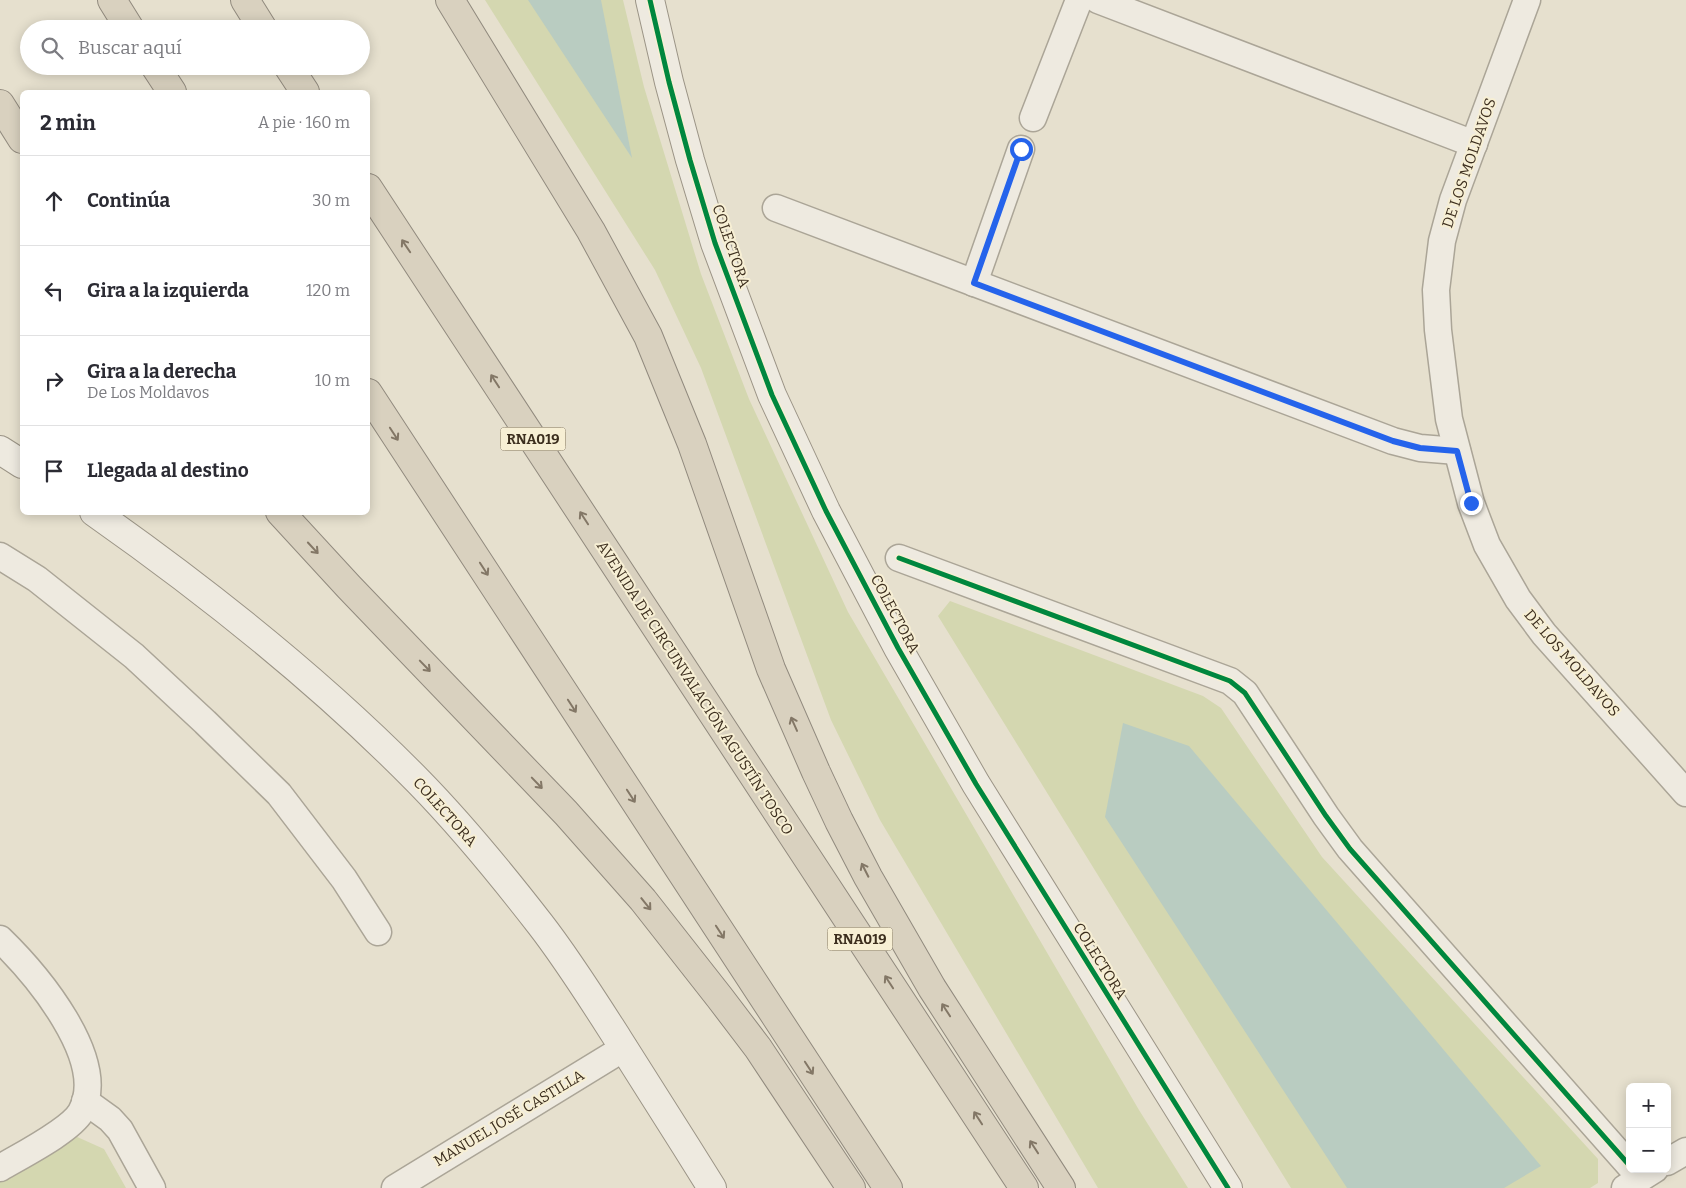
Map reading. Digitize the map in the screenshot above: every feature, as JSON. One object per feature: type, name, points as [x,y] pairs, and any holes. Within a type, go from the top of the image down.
[{"type":"highway","points":[[112,0],[124,20]]},
{"type":"highway","points":[[245,0],[257,20]]},
{"type":"highway","points":[[450,0],[591,231],[648,336],[692,444],[770,670],[843,829],[868,877],[932,988],[1061,1188]]},
{"type":"highway","points":[[161,75],[171,90]]},
{"type":"highway","points":[[294,75],[304,90]]},
{"type":"highway","points":[[0,104],[20,136]]},
{"type":"highway","name":"AVENIDA DE CIRCUNVALACIÓN AGUSTÍN TOSCO","points":[[370,191],[1024,1188]]},
{"type":"highway","points":[[370,396],[888,1188]]},
{"type":"highway","points":[[283,515],[356,595],[566,813],[637,893],[686,953],[753,1041],[851,1188]]},
{"type":"street","name":"COLECTORA","points":[[650,0],[669,82],[715,243],[772,395],[826,511],[898,648],[976,784],[1228,1188]]},
{"type":"street","points":[[1033,118],[1080,0]]},
{"type":"street","points":[[1098,0],[1474,144]]},
{"type":"street","name":"DE LOS MOLDAVOS","points":[[1527,0],[1453,200],[1442,241],[1436,290],[1438,330],[1449,419],[1471,503],[1486,546],[1518,598],[1544,634],[1686,793]]},
{"type":"street","points":[[974,283],[1021,149]]},
{"type":"street","points":[[776,208],[1393,441],[1420,448],[1457,451]]},
{"type":"street","points":[[0,450],[20,463]]},
{"type":"street","name":"COLECTORA","points":[[98,515],[188,581],[286,658],[420,782],[482,851],[583,984],[712,1188]]},
{"type":"street","points":[[0,556],[37,579],[134,656],[272,788],[344,878],[378,932]]},
{"type":"street","points":[[899,558],[1230,681],[1245,693],[1350,849],[1637,1174]]},
{"type":"street","points":[[0,939],[37,978],[73,1034],[86,1065],[87,1094],[81,1112],[68,1127],[0,1168]]},
{"type":"street","name":"MANUEL JOSÉ CASTILLA","points":[[398,1187],[624,1048]]},
{"type":"street","points":[[84,1101],[110,1119],[120,1130],[152,1188]]},
{"type":"street","points":[[1671,1160],[1686,1151]]},
{"type":"green space","points":[[485,0],[623,0],[644,87],[701,274],[749,399],[848,612],[1139,1110],[1188,1188],[1098,1188],[880,820],[831,720],[701,368],[655,270]]},
{"type":"green space","points":[[950,601],[1203,696],[1221,708],[1322,857],[1598,1159],[1598,1183],[1590,1188],[1291,1188],[938,616]]},
{"type":"green space","points":[[75,1136],[104,1149],[126,1188],[0,1188],[0,1182]]},
{"type":"shaded area","points":[[528,0],[601,0],[632,158]]},
{"type":"shaded area","points":[[1123,723],[1189,746],[1541,1166],[1504,1188],[1347,1188],[1105,817]]},
{"type":"cycle path","points":[[650,0],[669,82],[715,243],[772,395],[826,511],[898,648],[976,784],[1228,1188]]},
{"type":"cycle path","points":[[899,558],[1230,681],[1245,693],[1350,849],[1626,1161]]},
{"type":"route","points":[[1021,149],[974,283],[1393,441],[1420,448],[1457,451],[1471,503]]}]
